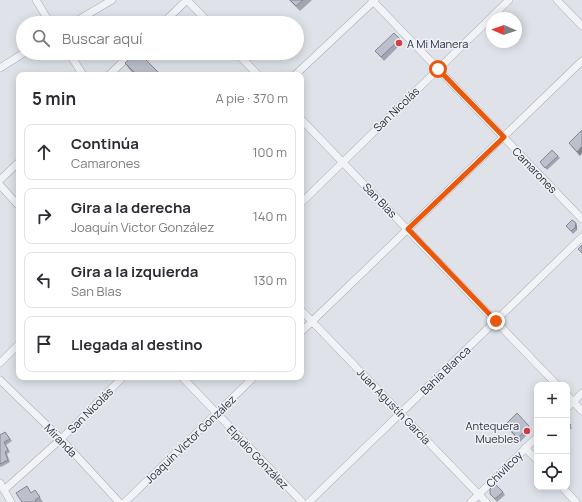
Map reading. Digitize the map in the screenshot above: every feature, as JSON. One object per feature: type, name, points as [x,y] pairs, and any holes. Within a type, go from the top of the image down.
[{"type":"street","points":[[36,0],[46,16]]},
{"type":"street","points":[[85,16],[112,0]]},
{"type":"street","points":[[170,16],[187,0],[202,16]]},
{"type":"street","name":"San Nicolás","points":[[304,199],[509,0]]},
{"type":"street","points":[[557,0],[582,26]]},
{"type":"street","points":[[298,72],[373,1]]},
{"type":"street","name":"Camarones","points":[[373,1],[582,218]]},
{"type":"street","points":[[0,68],[16,58]]},
{"type":"street","points":[[73,60],[81,72]]},
{"type":"street","points":[[112,72],[125,60]]},
{"type":"street","points":[[244,60],[255,72]]},
{"type":"street","points":[[304,329],[582,61]]},
{"type":"street","name":"San Blas","points":[[304,122],[554,382]]},
{"type":"street","points":[[0,180],[16,165]]},
{"type":"street","points":[[0,186],[16,203]]},
{"type":"street","name":"Bahía Blanca","points":[[309,502],[582,237]]},
{"type":"street","name":"Juan Agustín García","points":[[304,313],[486,502]]},
{"type":"street","points":[[0,363],[16,347]]},
{"type":"street","name":"Miranda","points":[[0,380],[61,439],[119,502]]},
{"type":"street","name":"San Nicolás","points":[[2,486],[61,439],[120,380]]},
{"type":"street","name":"Elpidio González","points":[[185,380],[302,502]]},
{"type":"street","name":"Joaquín Victor González","points":[[125,502],[251,380]]},
{"type":"street","points":[[570,405],[582,393]]},
{"type":"street","points":[[570,398],[582,411]]},
{"type":"street","name":"Chivilcoy","points":[[471,502],[534,440]]},
{"type":"street","points":[[525,448],[534,457]]},
{"type":"street","points":[[2,486],[11,502]]},
{"type":"street","points":[[565,490],[576,502]]},
{"type":"building","points":[[290,0],[303,0],[296,6]]},
{"type":"building","points":[[394,33],[400,39],[381,57],[375,51]]},
{"type":"building","points":[[128,60],[146,60],[158,72],[134,72],[125,63]]},
{"type":"building","points":[[582,130],[582,146],[577,152],[569,143]]},
{"type":"building","points":[[552,150],[558,156],[545,168],[540,162]]},
{"type":"building","points":[[572,220],[576,223],[575,228],[571,231],[566,226]]},
{"type":"building","points":[[582,245],[582,253],[578,249]]},
{"type":"building","points":[[517,413],[529,426],[518,438],[505,425]]},
{"type":"building","points":[[5,432],[10,439],[4,442],[8,450],[5,452],[8,460],[0,464],[0,435]]},
{"type":"building","points":[[495,484],[503,492],[495,499],[490,494],[490,489]]},
{"type":"building","points":[[27,486],[31,493],[35,490],[40,497],[35,500],[36,502],[22,502],[16,493]]},
{"type":"place","name":"A Mi Manera","points":[[399,43]]},
{"type":"place","name":"Antequera Muebles","points":[[527,431]]},
{"type":"route","points":[[438,69],[504,137],[408,229],[496,321]]}]
